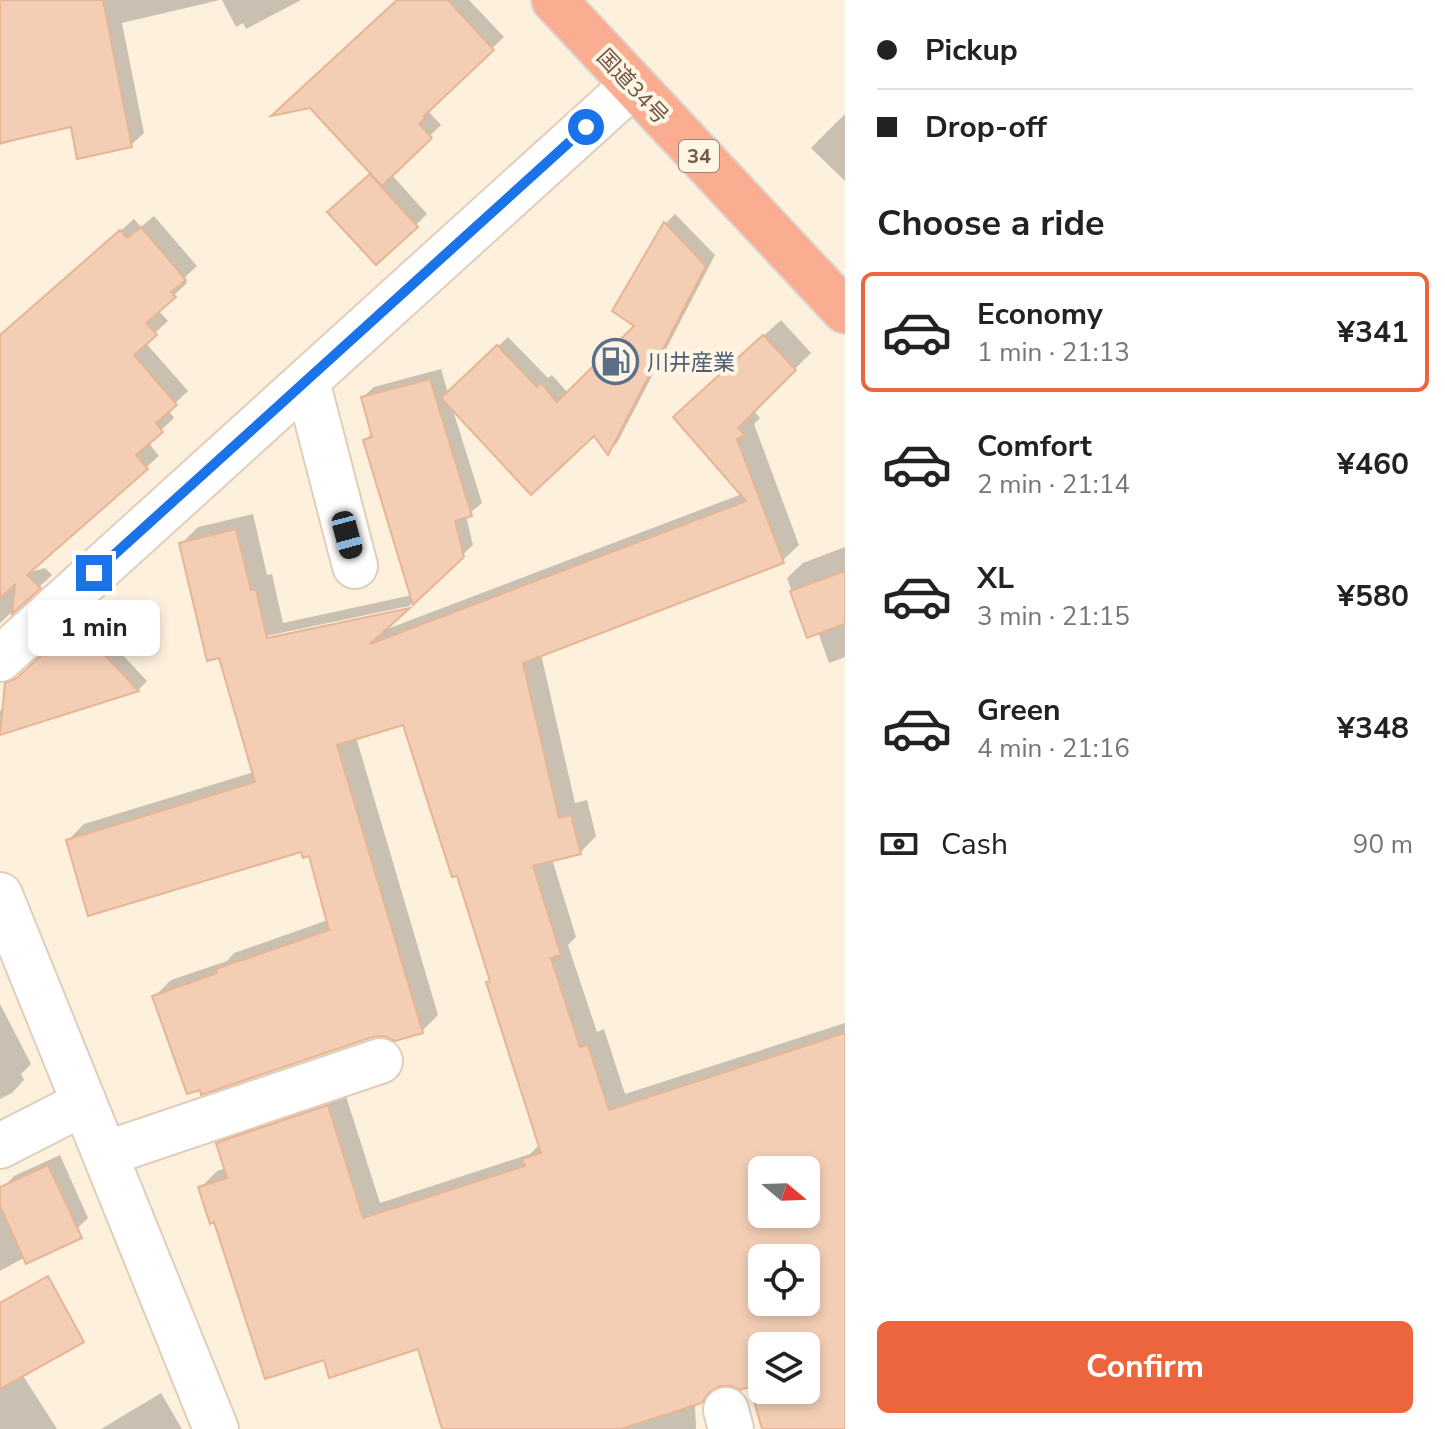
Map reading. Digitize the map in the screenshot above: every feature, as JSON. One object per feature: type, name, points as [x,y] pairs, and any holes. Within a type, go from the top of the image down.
[{"type":"highway","name":"国道34号","points":[[554,0],[845,311]]},
{"type":"street","points":[[0,659],[633,85]]},
{"type":"street","points":[[307,381],[355,566]]},
{"type":"street","points":[[0,895],[216,1429]]},
{"type":"street","points":[[105,1154],[380,1061]]},
{"type":"street","points":[[0,1146],[84,1103]]},
{"type":"building","points":[[0,0],[103,0],[132,147],[77,159],[71,127],[0,143]]},
{"type":"building","points":[[397,0],[448,0],[494,50],[424,116],[419,124],[432,138],[382,186],[310,108],[271,116]]},
{"type":"building","points":[[370,174],[418,227],[376,265],[327,212]]},
{"type":"building","points":[[664,222],[706,266],[608,455],[594,436],[531,495],[441,398],[497,345],[537,387],[541,383],[557,402],[634,326],[612,311]]},
{"type":"building","points":[[141,227],[186,280],[171,292],[176,297],[146,323],[157,335],[134,355],[177,405],[156,423],[163,432],[136,455],[148,469],[27,575],[41,588],[12,614],[15,585],[0,598],[0,335],[120,230],[127,238]]},
{"type":"building","points":[[763,335],[796,370],[738,428],[745,435],[737,439],[784,563],[523,663],[559,818],[571,815],[581,854],[533,866],[561,955],[551,958],[580,1047],[588,1045],[609,1110],[845,1033],[845,1429],[762,1429],[755,1404],[820,1404],[820,1332],[748,1332],[748,1388],[740,1390],[720,1386],[709,1392],[702,1403],[621,1429],[442,1429],[418,1349],[329,1378],[324,1360],[265,1379],[214,1222],[210,1224],[198,1187],[227,1178],[216,1143],[328,1105],[363,1218],[525,1166],[522,1159],[541,1153],[486,982],[490,981],[457,876],[452,877],[403,725],[337,745],[423,1033],[395,1041],[384,1036],[372,1037],[201,1095],[200,1090],[187,1094],[152,996],[217,973],[216,969],[329,930],[309,856],[303,858],[301,852],[88,916],[66,840],[255,782],[219,658],[207,661],[179,543],[236,529],[251,590],[256,590],[267,638],[410,608],[370,644],[746,501],[673,417]]},
{"type":"building","points":[[430,379],[472,516],[455,521],[464,557],[413,605],[363,440],[372,437],[361,397]]},
{"type":"building","points":[[845,571],[845,624],[807,638],[790,591]]},
{"type":"building","points":[[75,624],[139,691],[0,735],[5,683],[17,678]]},
{"type":"building","points":[[48,1165],[82,1238],[26,1264],[0,1206],[0,1187]]},
{"type":"building","points":[[48,1276],[84,1342],[0,1389],[0,1303]]},
{"type":"place","name":"川井産業","points":[[616,362]]},
{"type":"route","points":[[94,573],[586,127]]}]
